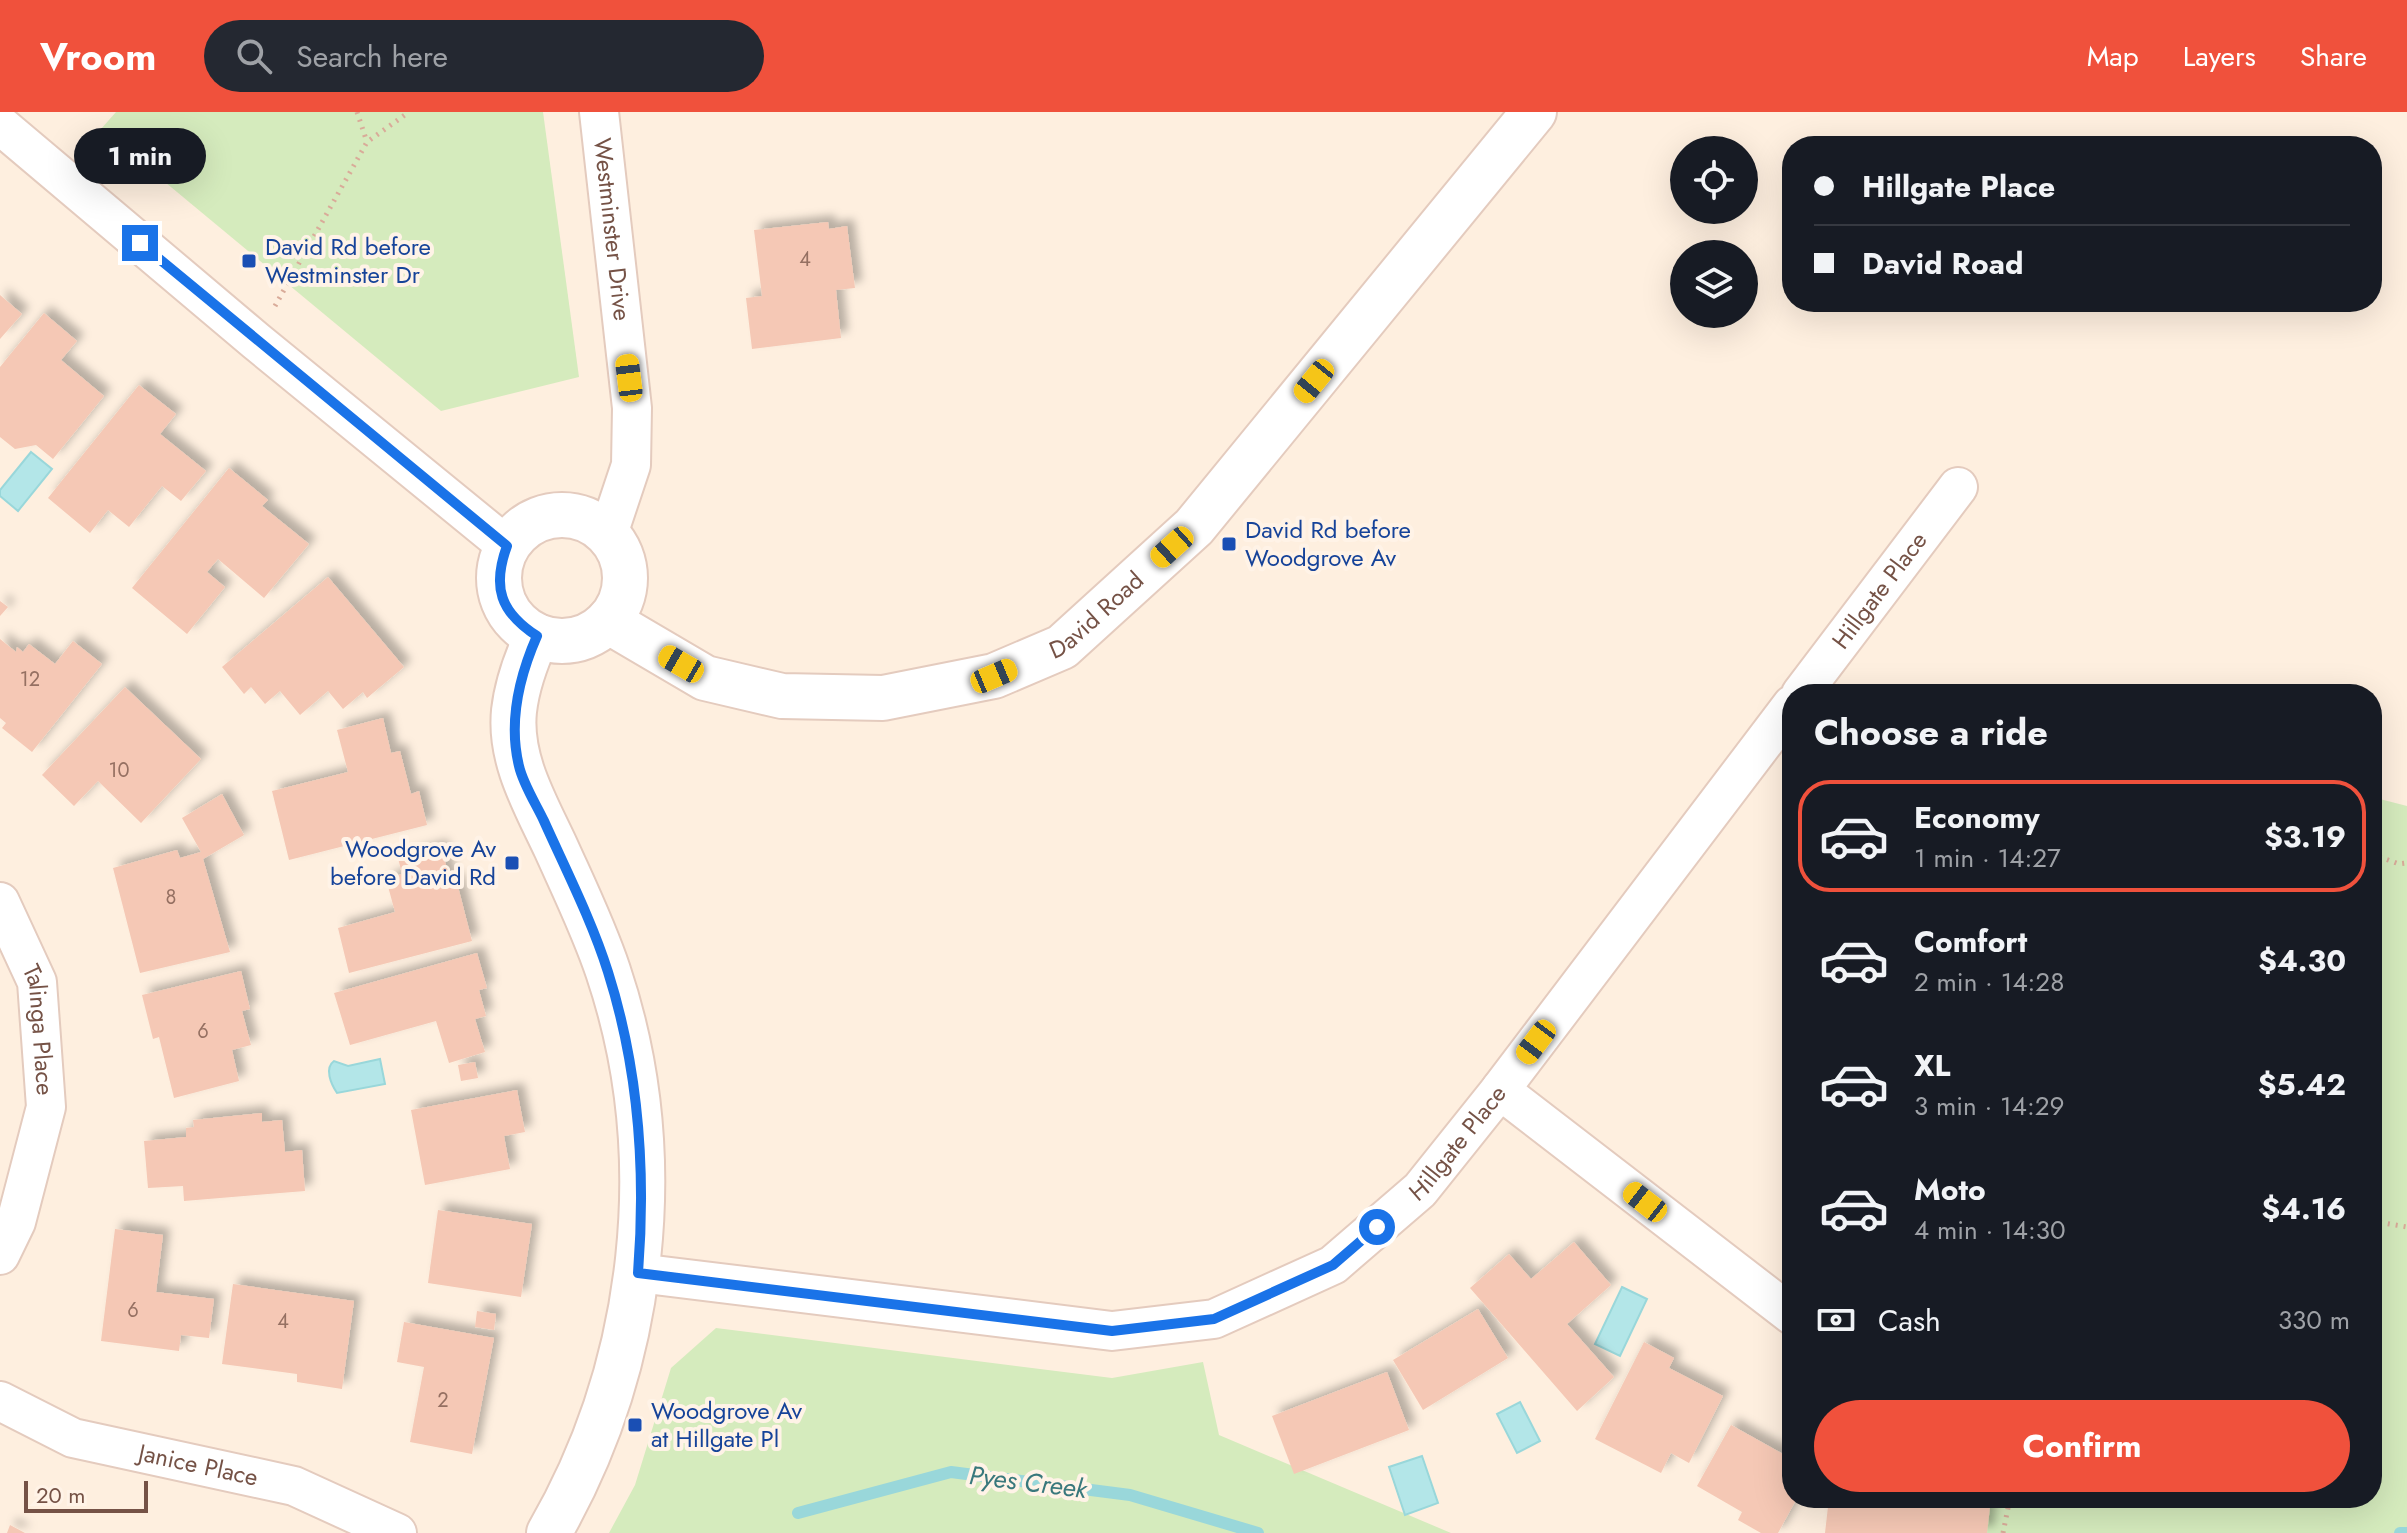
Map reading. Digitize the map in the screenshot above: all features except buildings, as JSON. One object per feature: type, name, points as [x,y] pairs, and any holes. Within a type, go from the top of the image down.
[{"type":"street","name":"Westminster Drive","points":[[599,112],[632,408],[631,465],[608,534]]},
{"type":"street","name":"David Road","points":[[608,621],[705,678],[782,696],[883,698],[994,676],[1062,647],[1194,527],[1534,112]]},
{"type":"street","points":[[0,125],[256,341],[507,546]]},
{"type":"street","name":"Hillgate Place","points":[[1809,684],[1958,487]]},
{"type":"street","points":[[555,514],[574,515],[593,522],[608,534],[619,550],[625,568],[619,606],[608,621],[593,633],[575,640],[555,641],[537,636],[519,625],[506,608],[499,588],[500,566],[507,546],[519,530],[535,520],[555,514]]},
{"type":"street","points":[[537,636],[522,669],[514,713],[519,767],[608,971],[630,1055],[638,1113],[642,1221],[638,1273],[624,1345],[600,1422],[567,1502],[549,1533]]},
{"type":"street","name":"Hillgate Place","points":[[638,1273],[1112,1331],[1214,1319],[1333,1265],[1420,1190],[1500,1090],[1782,718]]},
{"type":"street","name":"Talinga Place","points":[[0,902],[37,982],[46,1107],[16,1222],[0,1255]]},
{"type":"street","points":[[1500,1090],[1782,1307]]},
{"type":"street","name":"Janice Place","points":[[0,1401],[73,1438],[294,1486],[397,1533]]},
{"type":"path","points":[[357,112],[367,142]]},
{"type":"path","points":[[256,341],[367,142],[409,112]]},
{"type":"path","points":[[2382,858],[2399,864],[2407,863]]},
{"type":"path","points":[[2382,1223],[2407,1227]]},
{"type":"path","points":[[2003,1533],[2008,1508]]},
{"type":"green space","points":[[116,112],[543,112],[579,377],[441,411],[101,129]]},
{"type":"green space","points":[[2382,800],[2407,806],[2407,1533],[1954,1533],[1956,1508],[2382,1508]]},
{"type":"green space","points":[[716,1328],[1112,1378],[1203,1362],[1219,1435],[1451,1533],[609,1533],[635,1485],[671,1368]]},
{"type":"water","points":[[31,452],[52,469],[18,511],[0,496],[0,490]]},
{"type":"water","points":[[380,1059],[385,1084],[337,1093],[329,1072],[334,1061],[348,1066]]},
{"type":"water","points":[[1622,1287],[1647,1299],[1620,1356],[1595,1344]]},
{"type":"water","points":[[1520,1402],[1540,1441],[1517,1453],[1497,1414]]},
{"type":"water","points":[[1422,1456],[1438,1503],[1405,1515],[1389,1467]]},
{"type":"waterway","name":"Pyes Creek","points":[[798,1513],[951,1472],[1130,1495],[1258,1533]]},
{"type":"waterway","name":"Pyes Creek","points":[[2400,1533],[2407,1533]]},
{"type":"place","name":"David Rd before Westminster Dr","points":[[249,261]]},
{"type":"place","name":"David Rd before Woodgrove Av","points":[[1229,544]]},
{"type":"place","name":"Woodgrove Av before David Rd","points":[[512,863]]},
{"type":"place","name":"Woodgrove Av at Hillgate Pl","points":[[635,1425]]},
{"type":"route","points":[[140,243],[507,546],[500,566],[499,588],[506,608],[519,625],[537,636],[522,669],[514,713],[519,767],[608,971],[630,1055],[641,1166],[642,1221],[638,1273],[1112,1331],[1214,1319],[1333,1265],[1377,1227]]}]
